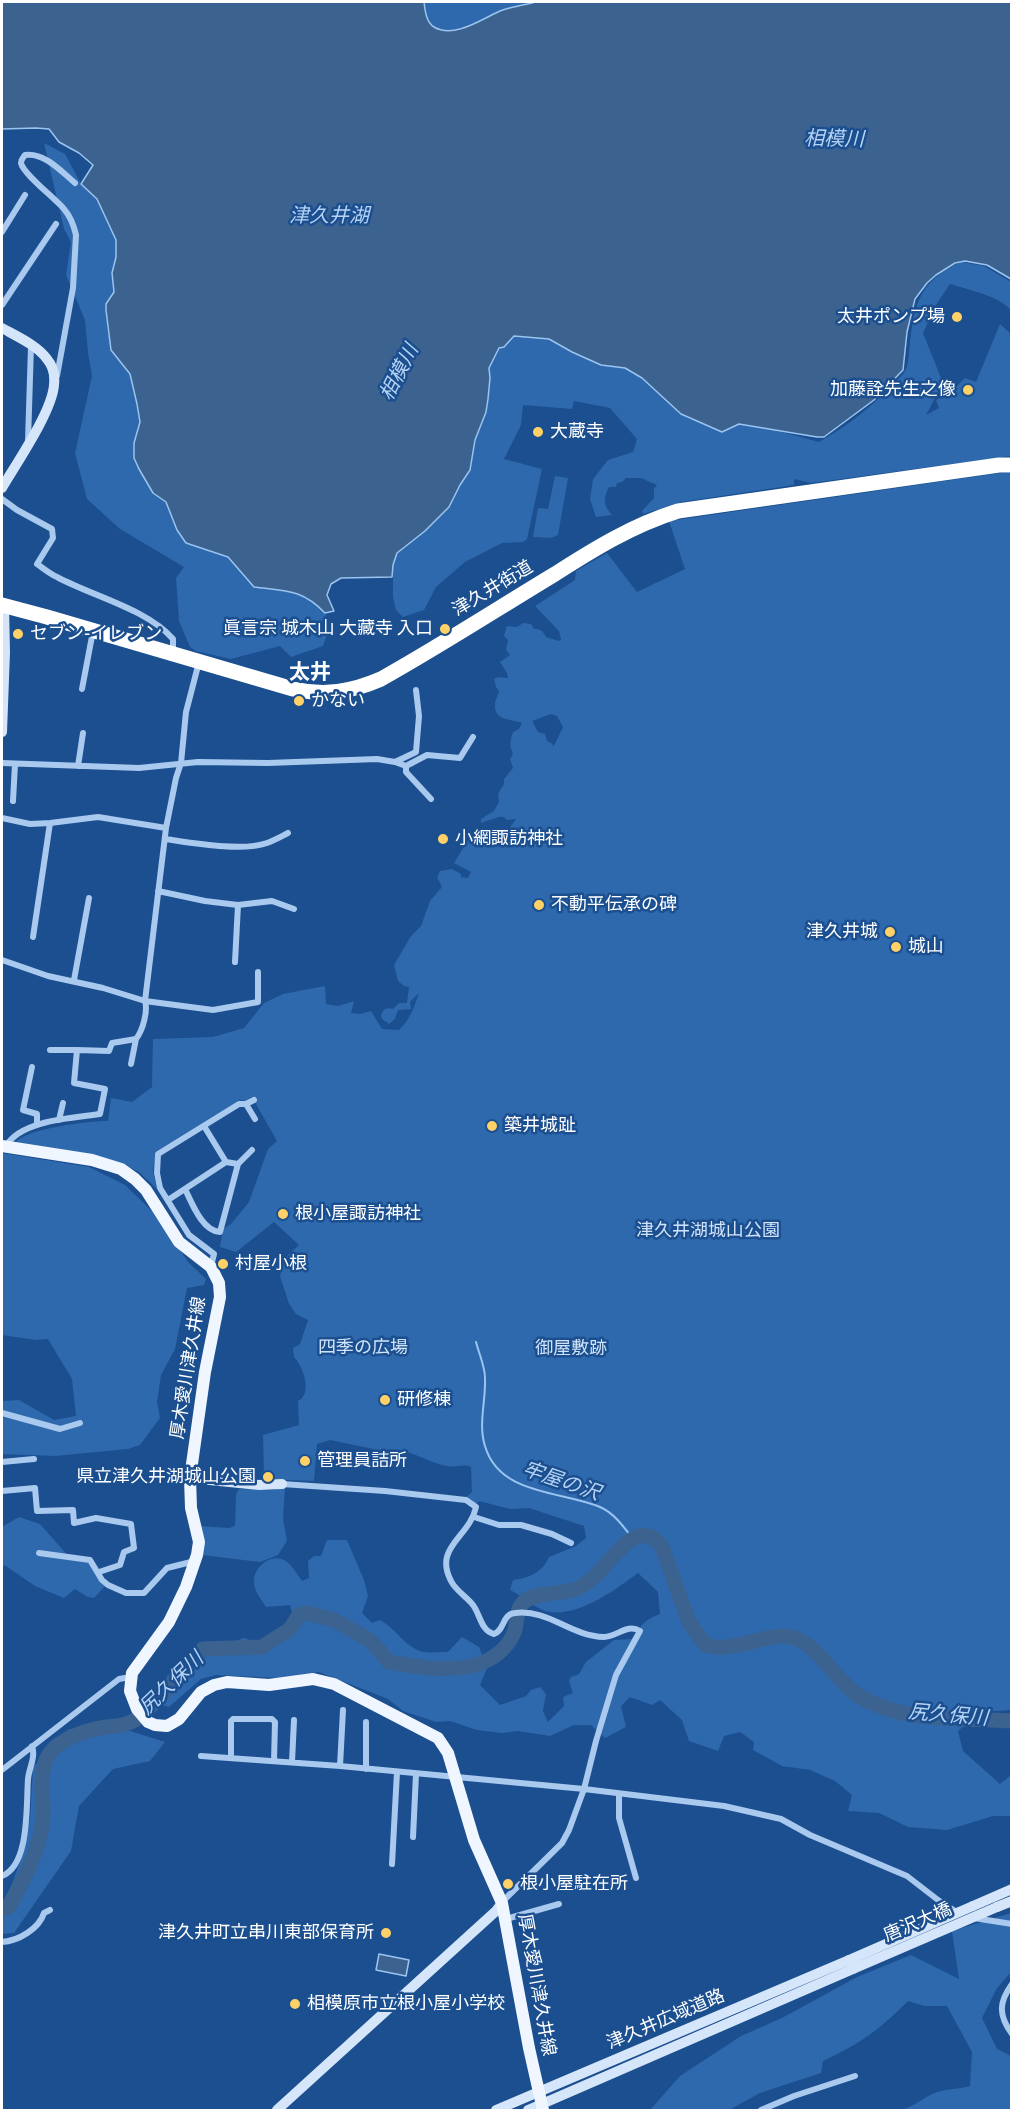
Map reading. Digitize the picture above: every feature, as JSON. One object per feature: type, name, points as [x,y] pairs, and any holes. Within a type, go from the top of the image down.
[{"type":"highway","name":"津久井街道","points":[[3,605],[304,691],[328,693],[348,691],[381,679],[609,541],[678,511],[1011,465]]},
{"type":"main road","points":[[2,328],[44,354],[50,362],[54,378],[54,388],[47,408],[2,488]]},
{"type":"main road","points":[[2,732],[3,605]]},
{"type":"main road","points":[[3,1146],[92,1160],[121,1169],[146,1190],[178,1242],[211,1267]]},
{"type":"main road","name":"厚木愛川津久井線","points":[[211,1267],[217,1276],[220,1293],[205,1372],[190,1478],[191,1508],[199,1542],[196,1561],[169,1622],[137,1665],[131,1677],[132,1696],[142,1716],[155,1725],[170,1725],[179,1719],[201,1692],[214,1685],[228,1682],[269,1685],[310,1679],[322,1680],[435,1736],[447,1750],[474,1840],[502,1903],[541,2103]]},
{"type":"main road","points":[[190,1478],[238,1484],[278,1483]]},
{"type":"main road","name":"唐沢大橋","points":[[851,1964],[1011,1889]]},
{"type":"main road","name":"唐沢大橋","points":[[851,1964],[1011,1900]]},
{"type":"main road","points":[[277,2110],[496,1911],[502,1903]]},
{"type":"main road","name":"津久井広域道路","points":[[528,2110],[851,1964]]},
{"type":"main road","name":"津久井広域道路","points":[[496,2110],[541,2103]]},
{"type":"street","points":[[54,388],[73,288],[76,235],[74,226],[64,209],[26,172],[21,159],[25,155],[33,154],[50,162],[75,183]]},
{"type":"street","points":[[2,232],[25,195]]},
{"type":"street","points":[[2,305],[56,224]]},
{"type":"street","points":[[28,442],[31,346]]},
{"type":"street","points":[[2,498],[17,510],[52,529],[53,538],[37,564],[56,577],[124,607],[165,629],[174,639],[172,654]]},
{"type":"street","points":[[82,689],[93,630]]},
{"type":"street","points":[[131,1065],[136,1039],[140,1034],[147,1007],[145,1000],[166,828],[181,763],[186,712],[199,661]]},
{"type":"street","points":[[395,762],[416,752],[419,716],[416,690]]},
{"type":"street","points":[[78,766],[83,733]]},
{"type":"street","points":[[2,763],[140,768],[181,763],[377,759],[406,766],[427,755],[460,758],[473,737]]},
{"type":"street","points":[[13,801],[15,764]]},
{"type":"street","points":[[406,766],[406,772],[431,800]]},
{"type":"street","points":[[2,818],[30,824],[98,817],[166,828]]},
{"type":"street","points":[[33,937],[50,823]]},
{"type":"street","points":[[165,839],[240,846],[266,844],[288,833]]},
{"type":"street","points":[[158,891],[204,901],[238,904],[272,901],[294,909]]},
{"type":"street","points":[[74,980],[89,898]]},
{"type":"street","points":[[235,962],[238,904]]},
{"type":"street","points":[[2,960],[48,976],[74,980],[145,1000],[213,1010],[258,1002],[258,972]]},
{"type":"street","points":[[50,1050],[109,1051],[112,1043],[136,1039]]},
{"type":"street","points":[[3,1146],[10,1138],[37,1125],[100,1114],[105,1089],[74,1083],[77,1050]]},
{"type":"street","points":[[32,1067],[23,1110],[37,1114],[37,1125]]},
{"type":"street","points":[[211,1267],[214,1254],[189,1235],[160,1188],[158,1154],[239,1104],[246,1104],[254,1100]]},
{"type":"street","points":[[59,1120],[63,1103]]},
{"type":"street","points":[[246,1104],[255,1119]]},
{"type":"street","points":[[204,1126],[226,1162]]},
{"type":"street","points":[[184,1189],[204,1223],[214,1232],[220,1232],[238,1164],[252,1150]]},
{"type":"street","points":[[168,1200],[226,1162],[238,1164]]},
{"type":"street","points":[[2,1413],[60,1429],[80,1423]]},
{"type":"street","points":[[2,1462],[34,1459]]},
{"type":"street","points":[[278,1483],[466,1500],[476,1507],[474,1516],[447,1555],[446,1562],[450,1580],[475,1607],[485,1630],[489,1633],[497,1633],[505,1618],[514,1613],[525,1612],[536,1612],[579,1633],[606,1637],[633,1628],[640,1631],[616,1675],[608,1696],[584,1789],[569,1830],[562,1843],[502,1903]]},
{"type":"street","points":[[2,1491],[35,1488],[38,1511],[73,1510],[74,1523],[96,1518],[131,1524],[134,1548],[124,1552],[120,1564],[99,1572]]},
{"type":"street","points":[[474,1516],[499,1525],[521,1525],[552,1534],[571,1543]]},
{"type":"street","points":[[39,1553],[90,1560],[102,1580],[108,1585],[126,1593],[137,1594],[144,1593],[167,1568],[196,1561]]},
{"type":"street","points":[[2,1770],[119,1679],[131,1677]]},
{"type":"street","points":[[340,1766],[343,1710]]},
{"type":"street","points":[[231,1758],[232,1719],[272,1719],[275,1722],[274,1761]]},
{"type":"street","points":[[292,1762],[294,1719]]},
{"type":"street","points":[[366,1722],[366,1769]]},
{"type":"street","points":[[2,1876],[11,1871],[16,1864],[23,1841],[28,1776],[34,1751],[32,1746]]},
{"type":"street","points":[[201,1756],[340,1766],[584,1789],[724,1806],[781,1819],[907,1876],[955,1911],[978,1919],[1011,1924]]},
{"type":"street","points":[[392,1864],[398,1772]]},
{"type":"street","points":[[412,1837],[416,1774]]},
{"type":"street","points":[[619,1794],[619,1818],[636,1878]]},
{"type":"street","points":[[506,1919],[559,1904]]},
{"type":"street","points":[[2,1942],[23,1936],[41,1920],[44,1913],[50,1910]]},
{"type":"street","points":[[1011,1984],[1001,2005],[1004,2023],[1011,2034]]},
{"type":"street","points":[[761,2110],[794,2096],[855,2076]]},
{"type":"green space","points":[[424,2],[536,2],[504,10],[458,29],[441,30],[429,22]]},
{"type":"green space","points":[[44,143],[65,154],[81,184],[97,199],[116,240],[116,257],[112,273],[114,292],[106,304],[108,333],[132,375],[134,394],[168,503],[230,558],[301,593],[318,604],[325,613],[328,631],[323,646],[291,657],[280,646],[231,659],[196,651],[190,647],[179,621],[176,578],[184,567],[120,529],[87,499],[75,453],[92,376],[85,320],[66,275],[71,242],[64,229]]},
{"type":"green space","points":[[961,262],[984,266],[1011,282],[1011,310],[991,297],[950,284],[936,305],[923,333],[943,383],[926,415],[939,408],[936,400],[951,392],[965,378],[976,382],[1000,324],[1011,334],[1011,456],[811,483],[794,479],[794,485],[681,502],[643,514],[642,511],[654,498],[654,489],[657,485],[641,478],[626,478],[617,483],[616,487],[609,487],[607,491],[605,502],[612,515],[596,517],[590,499],[593,479],[608,460],[633,452],[637,439],[610,408],[574,401],[572,409],[523,405],[521,425],[504,459],[542,469],[527,539],[523,542],[502,543],[465,562],[436,587],[424,610],[403,617],[396,610],[393,597],[393,565],[397,553],[425,531],[449,507],[470,470],[475,440],[486,412],[489,368],[499,348],[504,347],[514,336],[549,338],[572,352],[601,365],[625,368],[642,378],[689,419],[698,420],[708,427],[739,424],[767,428],[819,442],[868,408],[904,373],[908,363],[914,314],[922,293],[937,277]]},
{"type":"green space","name":"津久井湖城山公園","points":[[1011,473],[1012,1710],[981,1712],[958,1731],[963,1751],[1000,1784],[1011,1775],[1011,1816],[993,1816],[947,1830],[908,1827],[879,1813],[848,1811],[852,1795],[835,1781],[810,1770],[782,1766],[753,1750],[754,1742],[740,1732],[724,1736],[718,1751],[689,1741],[682,1720],[660,1700],[652,1705],[630,1697],[621,1706],[626,1727],[605,1738],[591,1725],[574,1725],[550,1736],[518,1731],[502,1733],[477,1730],[450,1721],[436,1722],[403,1711],[388,1699],[319,1672],[279,1678],[216,1675],[201,1679],[169,1707],[158,1704],[167,1676],[188,1655],[211,1652],[232,1655],[233,1643],[243,1638],[264,1644],[284,1630],[293,1616],[290,1605],[266,1607],[254,1585],[257,1571],[265,1562],[276,1558],[287,1562],[302,1581],[309,1578],[308,1561],[314,1556],[321,1556],[327,1540],[347,1540],[364,1580],[368,1596],[362,1613],[372,1623],[380,1620],[406,1643],[424,1652],[448,1652],[462,1637],[479,1647],[487,1668],[480,1685],[500,1705],[526,1696],[531,1690],[540,1687],[546,1694],[543,1711],[548,1722],[564,1706],[563,1697],[573,1693],[569,1681],[571,1677],[579,1674],[586,1662],[614,1640],[632,1639],[643,1624],[660,1614],[658,1592],[638,1573],[597,1600],[573,1610],[561,1612],[540,1609],[510,1590],[513,1580],[535,1573],[543,1567],[549,1557],[576,1546],[586,1538],[584,1526],[529,1508],[510,1509],[479,1501],[476,1504],[466,1497],[472,1492],[471,1467],[448,1466],[398,1450],[383,1451],[330,1440],[317,1444],[314,1481],[264,1479],[263,1435],[299,1425],[298,1401],[303,1397],[306,1386],[301,1367],[294,1357],[293,1348],[300,1344],[308,1320],[296,1314],[289,1304],[280,1276],[285,1258],[299,1245],[274,1222],[236,1252],[220,1247],[223,1229],[231,1224],[249,1202],[268,1149],[277,1141],[252,1097],[246,1101],[240,1100],[155,1152],[153,1172],[157,1189],[139,1172],[122,1164],[15,1143],[21,1138],[45,1129],[108,1121],[111,1098],[132,1102],[152,1087],[153,1039],[213,1037],[244,1028],[264,1003],[283,994],[325,986],[326,1004],[338,1006],[354,1001],[351,1013],[360,1014],[371,1011],[382,1029],[399,1030],[411,1013],[419,993],[410,1002],[411,1009],[398,1010],[395,1019],[389,1024],[382,1019],[381,1015],[386,1009],[393,1009],[399,1003],[407,1003],[409,987],[398,981],[394,965],[411,936],[421,926],[430,901],[442,887],[437,877],[440,871],[452,869],[461,874],[461,877],[468,878],[471,872],[454,863],[470,837],[479,845],[483,842],[489,847],[500,841],[516,819],[507,820],[499,817],[481,823],[481,819],[494,811],[499,802],[498,794],[504,784],[504,779],[513,768],[510,759],[513,754],[511,741],[513,732],[519,729],[522,723],[500,717],[495,710],[499,691],[494,679],[508,678],[500,662],[510,655],[506,650],[508,640],[504,636],[507,626],[517,627],[523,623],[531,624],[534,629],[542,631],[546,637],[561,640],[559,631],[535,606],[575,580],[576,571],[607,553],[637,592],[685,569],[669,521]],"holes":[[[551,714],[557,716],[563,727],[554,746],[547,741],[545,734],[538,732],[532,721]]]},
{"type":"green space","points":[[555,476],[568,478],[558,535],[551,538],[533,537],[538,508],[548,509]]},
{"type":"green space","points":[[2,1153],[89,1167],[125,1185],[158,1217],[188,1262],[206,1279],[204,1285],[187,1288],[175,1349],[161,1375],[157,1402],[160,1418],[140,1445],[128,1449],[55,1456],[2,1454],[2,1401],[19,1400],[54,1420],[76,1416],[72,1379],[48,1339],[36,1340],[2,1335]]},
{"type":"green space","points":[[285,1487],[283,1519],[287,1541],[278,1555],[260,1562],[202,1555],[200,1526],[229,1528],[235,1526],[236,1494],[239,1489],[274,1490]]},
{"type":"green space","points":[[19,1517],[40,1524],[69,1557],[89,1562],[106,1585],[94,1598],[75,1589],[64,1598],[35,1586],[2,1565],[2,1527]]},
{"type":"green space","points":[[69,1729],[130,1731],[165,1742],[150,1761],[113,1769],[79,1806],[71,1851],[14,1933],[2,1934],[2,1903],[22,1856],[30,1818],[33,1767]]},
{"type":"green space","points":[[1011,1913],[1011,1972],[997,1988],[982,2018],[997,2049],[1011,2056],[1011,2110],[898,2110],[937,2092],[970,2086],[972,2052],[947,2006],[924,2006],[908,2001],[868,2036],[823,2061],[821,2073],[760,2093],[729,2110],[650,2110],[680,2076],[741,2036],[782,2018],[857,1977],[911,1955],[959,1979],[952,1931]]},
{"type":"water","name":"津久井湖","points":[[2,2],[424,2],[426,16],[431,25],[450,31],[468,26],[500,11],[536,2],[1011,2],[1011,279],[987,265],[965,261],[955,263],[936,275],[915,299],[907,332],[903,370],[874,400],[824,437],[739,424],[722,432],[681,414],[642,378],[625,368],[601,365],[549,339],[514,336],[504,347],[499,348],[489,368],[486,412],[475,440],[470,470],[449,507],[425,531],[397,553],[392,577],[341,578],[331,584],[327,595],[334,611],[325,613],[301,595],[254,587],[228,557],[186,543],[177,530],[166,502],[153,493],[139,469],[134,458],[134,443],[140,422],[137,404],[130,374],[111,350],[106,310],[106,304],[114,292],[112,273],[116,257],[116,240],[97,199],[81,184],[93,165],[79,153],[59,142],[49,129],[2,129]]},
{"type":"water","points":[[379,1954],[409,1960],[406,1976],[376,1970]]},
{"type":"waterway","name":"牢屋の沢","points":[[476,1342],[485,1373],[483,1438],[492,1462],[503,1474],[517,1483],[600,1507],[610,1513],[633,1539]]},
{"type":"waterway","name":"尻久保川","points":[[2,1909],[9,1907],[39,1841],[43,1817],[43,1772],[51,1751],[81,1733],[123,1725],[137,1719],[203,1649],[262,1647],[290,1629],[299,1615],[307,1613],[334,1620],[371,1641],[389,1662],[449,1669],[473,1666],[494,1657],[503,1649],[513,1635],[517,1614],[525,1601],[537,1595],[578,1588],[593,1578],[625,1544],[644,1535],[653,1538],[662,1547],[689,1622],[705,1645],[727,1647],[771,1637],[791,1637],[810,1647],[851,1690],[877,1705],[933,1718],[1012,1721]]},
{"type":"place","name":"太井ポンプ場","points":[[957,317]]},
{"type":"place","name":"加藤詮先生之像","points":[[968,390]]},
{"type":"place","name":"大蔵寺","points":[[538,432]]},
{"type":"place","name":"眞言宗 城木山 大藏寺 入口","points":[[445,629]]},
{"type":"place","name":"セブン-イレブン","points":[[18,634]]},
{"type":"place","name":"かない","points":[[299,701]]},
{"type":"place","name":"小網諏訪神社","points":[[443,839]]},
{"type":"place","name":"不動平伝承の碑","points":[[539,905]]},
{"type":"place","name":"津久井城","points":[[890,932]]},
{"type":"place","name":"城山","points":[[896,947]]},
{"type":"place","name":"築井城趾","points":[[492,1126]]},
{"type":"place","name":"根小屋諏訪神社","points":[[283,1214]]},
{"type":"place","name":"村屋小根","points":[[223,1264]]},
{"type":"place","name":"研修棟","points":[[385,1400]]},
{"type":"place","name":"管理員詰所","points":[[305,1461]]},
{"type":"place","name":"県立津久井湖城山公園","points":[[268,1477]]},
{"type":"place","name":"根小屋駐在所","points":[[508,1884]]},
{"type":"place","name":"津久井町立串川東部保育所","points":[[386,1933]]},
{"type":"place","name":"相模原市立根小屋小学校","points":[[295,2004]]},
{"type":"district","name":"太井","points":[[310,673]]},
{"type":"water label","name":"相模川","points":[[834,140]]},
{"type":"water label","name":"相模川","points":[[400,373]]},
{"type":"park label","name":"四季の広場","points":[[363,1348]]},
{"type":"park label","name":"御屋敷跡","points":[[571,1349]]}]
